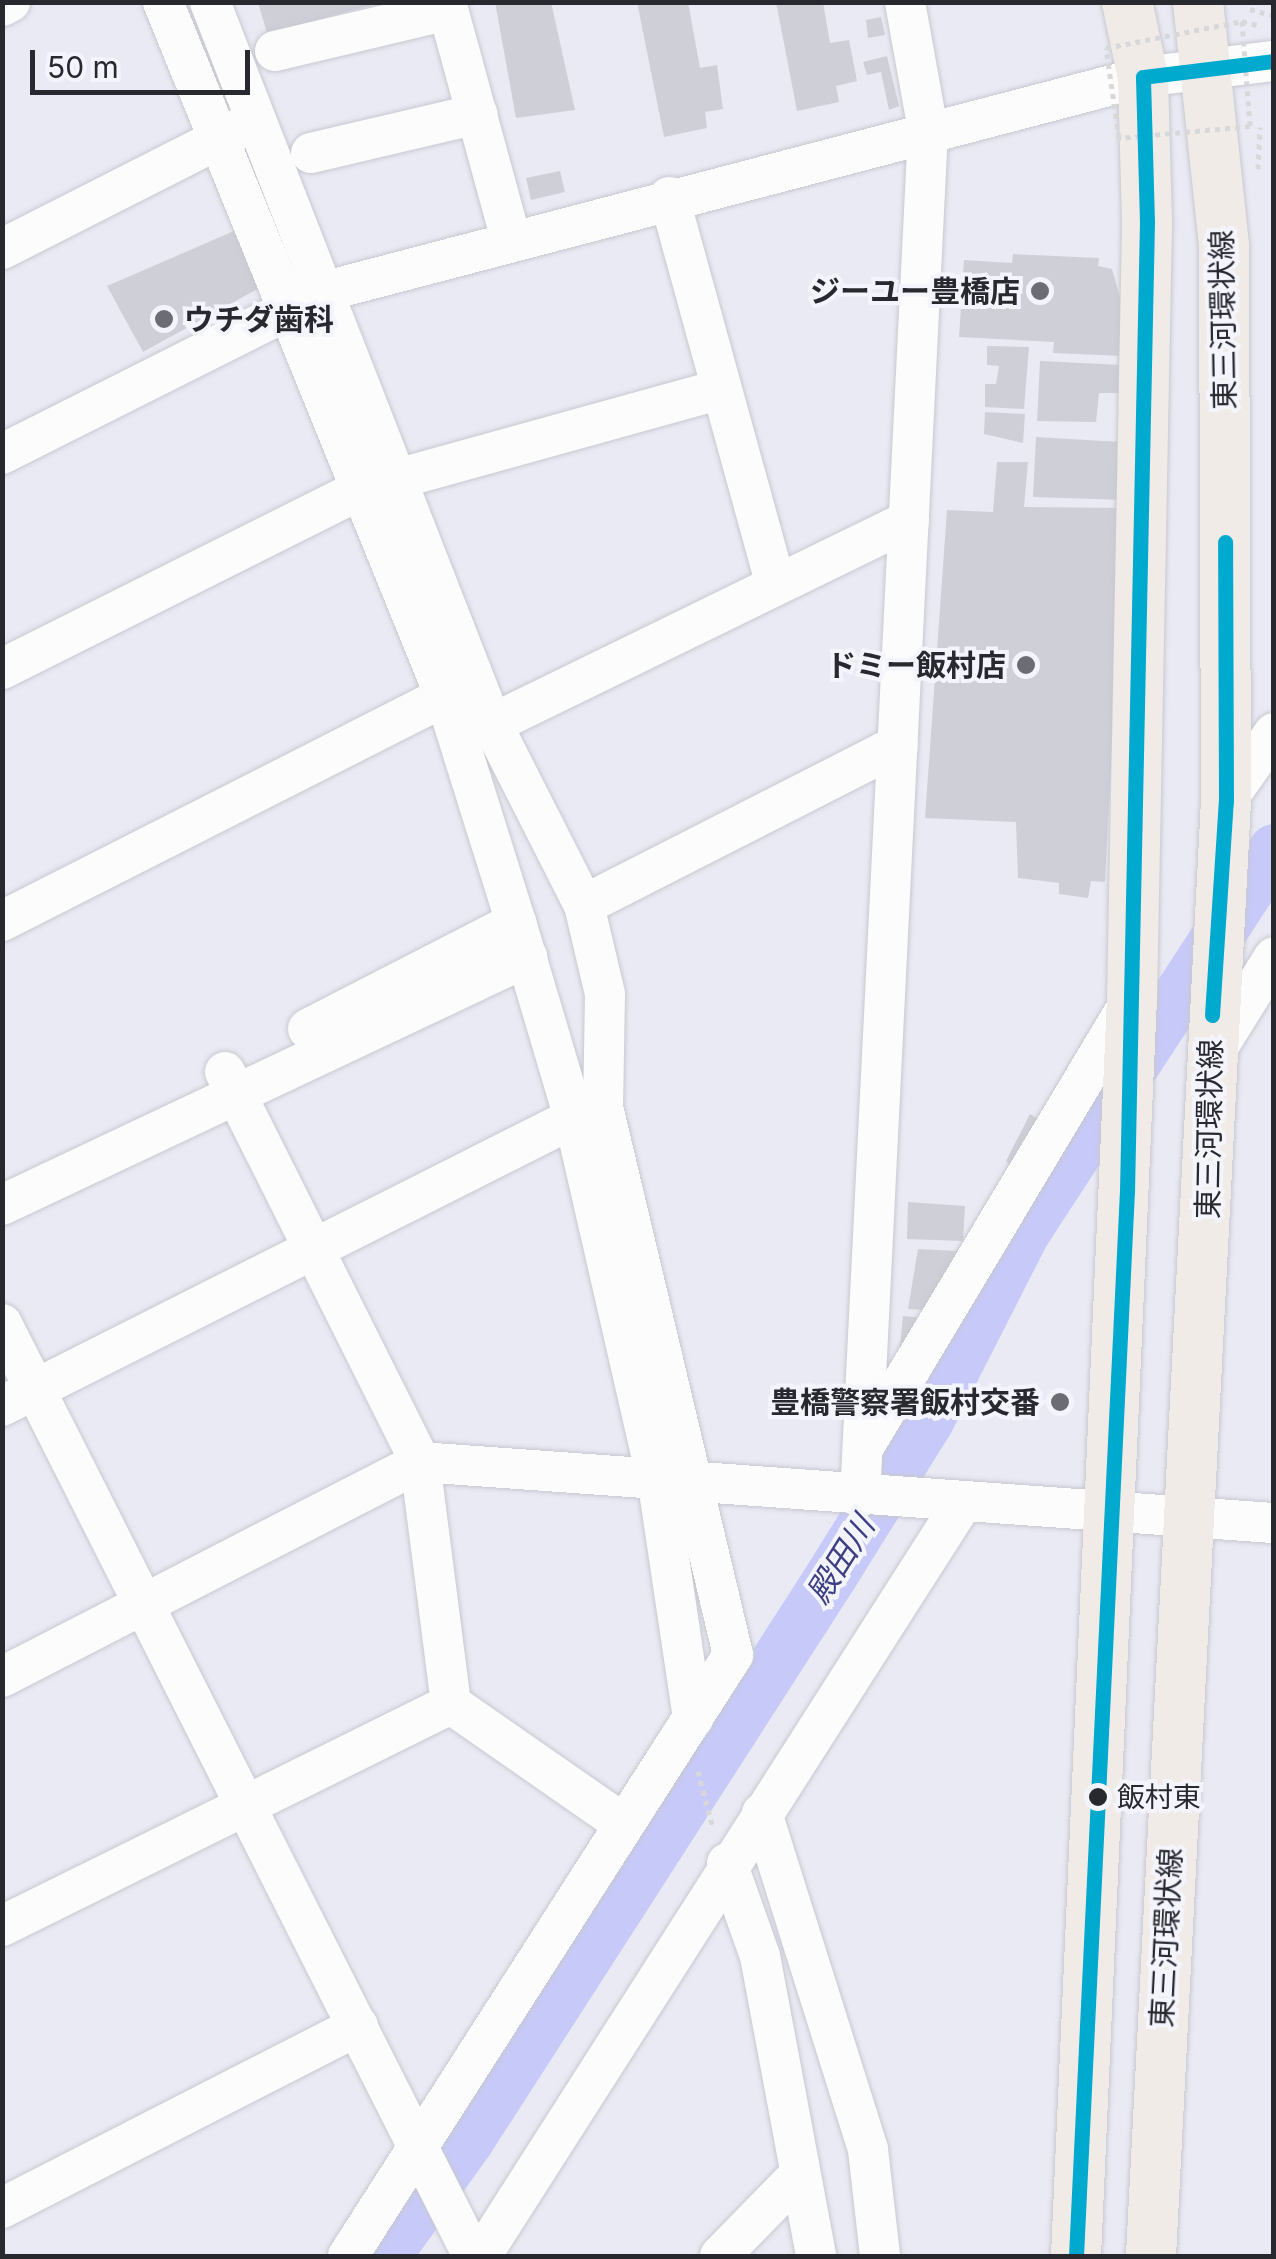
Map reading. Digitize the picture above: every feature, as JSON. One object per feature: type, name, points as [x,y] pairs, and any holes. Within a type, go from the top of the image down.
[{"type":"main road","points":[[1076,2256],[1127,1192],[1132,1013],[1143,77],[1127,2]]},
{"type":"main road","name":"東三河環状線","points":[[1151,2256],[1186,1520],[1208,1250],[1209,1053],[1226,801],[1224,244],[1207,64],[1220,12]]},
{"type":"street","points":[[2,6],[10,2]]},
{"type":"street","points":[[163,2],[288,312],[378,483],[492,724],[584,904],[605,994],[603,1106],[675,1485],[693,1718],[622,1822],[425,2158],[348,2256]]},
{"type":"street","points":[[210,2],[326,291],[378,483],[522,939],[675,1485]]},
{"type":"street","points":[[860,1497],[928,130],[905,2]]},
{"type":"street","points":[[275,51],[447,6],[511,238]]},
{"type":"street","points":[[2,454],[326,291],[511,238],[1143,77],[1207,64],[1274,61]]},
{"type":"street","points":[[311,153],[477,114]]},
{"type":"street","points":[[2,249],[257,120]]},
{"type":"street","points":[[669,197],[718,390],[776,586]]},
{"type":"street","points":[[2,669],[378,483],[718,390]]},
{"type":"street","points":[[492,724],[908,520]]},
{"type":"street","points":[[445,696],[492,724]]},
{"type":"street","points":[[2,921],[445,696]]},
{"type":"street","points":[[1226,801],[1274,733]]},
{"type":"street","points":[[584,904],[898,745]]},
{"type":"street","points":[[2,1205],[230,1081],[522,939]]},
{"type":"street","points":[[1209,1053],[1274,957]]},
{"type":"street","points":[[863,1448],[1132,1013]]},
{"type":"street","points":[[2,1176],[230,1081]]},
{"type":"street","points":[[230,1081],[420,1462],[451,1704],[622,1822]]},
{"type":"street","points":[[19,1398],[574,1118]]},
{"type":"street","points":[[2,1324],[19,1398],[142,1605],[474,2254]]},
{"type":"street","points":[[2,1677],[420,1462],[675,1485],[1274,1524]]},
{"type":"street","points":[[474,2254],[722,1852],[762,1813],[948,1504]]},
{"type":"street","points":[[2,1926],[451,1704]]},
{"type":"street","points":[[762,1813],[868,2150],[880,2256]]},
{"type":"street","points":[[722,1852],[760,1956],[816,2256]]},
{"type":"street","points":[[2,2208],[358,2026]]},
{"type":"street","points":[[720,2256],[799,2175]]},
{"type":"path","points":[[1250,9],[1274,16]]},
{"type":"path","points":[[1220,12],[1250,126],[1118,138],[1106,48],[1220,12]]},
{"type":"path","points":[[694,1758],[722,1852]]},
{"type":"building","points":[[258,2],[376,2],[376,4],[267,33]]},
{"type":"building","points":[[495,2],[551,2],[575,110],[516,118]]},
{"type":"building","points":[[637,2],[688,2],[700,68],[717,65],[723,109],[705,112],[707,128],[664,137]]},
{"type":"building","points":[[776,2],[823,2],[830,43],[849,40],[857,81],[836,86],[839,102],[797,111]]},
{"type":"building","points":[[881,17],[885,35],[868,38],[866,20]]},
{"type":"building","points":[[887,56],[899,106],[889,110],[881,72],[867,75],[863,62]]},
{"type":"building","points":[[560,171],[565,192],[531,200],[526,178]]},
{"type":"building","name":"ウチダ歯科","points":[[234,231],[261,287],[143,352],[107,286]]},
{"type":"building","name":"ジーユー豊橋店","points":[[1013,254],[1099,258],[1098,266],[1112,269],[1124,312],[1122,356],[1053,353],[1054,342],[959,337],[964,260],[1012,263]]},
{"type":"building","points":[[987,346],[1029,347],[1024,409],[985,407],[985,384],[996,384],[999,366],[987,365]]},
{"type":"building","points":[[1040,361],[1123,365],[1125,393],[1099,393],[1096,422],[1037,421]]},
{"type":"building","points":[[985,412],[1025,414],[1023,443],[984,434]]},
{"type":"building","points":[[1036,437],[1121,442],[1123,500],[1033,497]]},
{"type":"building","name":"ドミー飯村店","points":[[997,462],[1028,462],[1024,507],[1124,508],[1105,882],[1091,881],[1088,898],[1059,894],[1059,883],[1018,878],[1016,822],[925,818],[947,510],[993,512]]},
{"type":"building","points":[[1030,1114],[1046,1124],[1019,1170],[1006,1161]]},
{"type":"building","points":[[908,1202],[965,1206],[963,1241],[907,1239]]},
{"type":"building","points":[[918,1249],[957,1251],[954,1287],[940,1311],[908,1309]]},
{"type":"building","points":[[903,1316],[935,1319],[899,1356]]},
{"type":"waterway","name":"殿田川","points":[[385,2256],[469,2139],[832,1575],[928,1421],[1025,1231],[1274,850]]},
{"type":"transit line","points":[[1076,2256],[1127,1192],[1147,222],[1143,77],[1274,61]]},
{"type":"transit line","points":[[1212,1015],[1226,801],[1225,542]]},
{"type":"place","name":"ジーユー豊橋店","points":[[1040,291]]},
{"type":"place","name":"ウチダ歯科","points":[[164,319]]},
{"type":"place","name":"ドミー飯村店","points":[[1026,665]]},
{"type":"place","name":"豊橋警察署飯村交番","points":[[1060,1402]]},
{"type":"place","name":"飯村東","points":[[1098,1797]]}]
